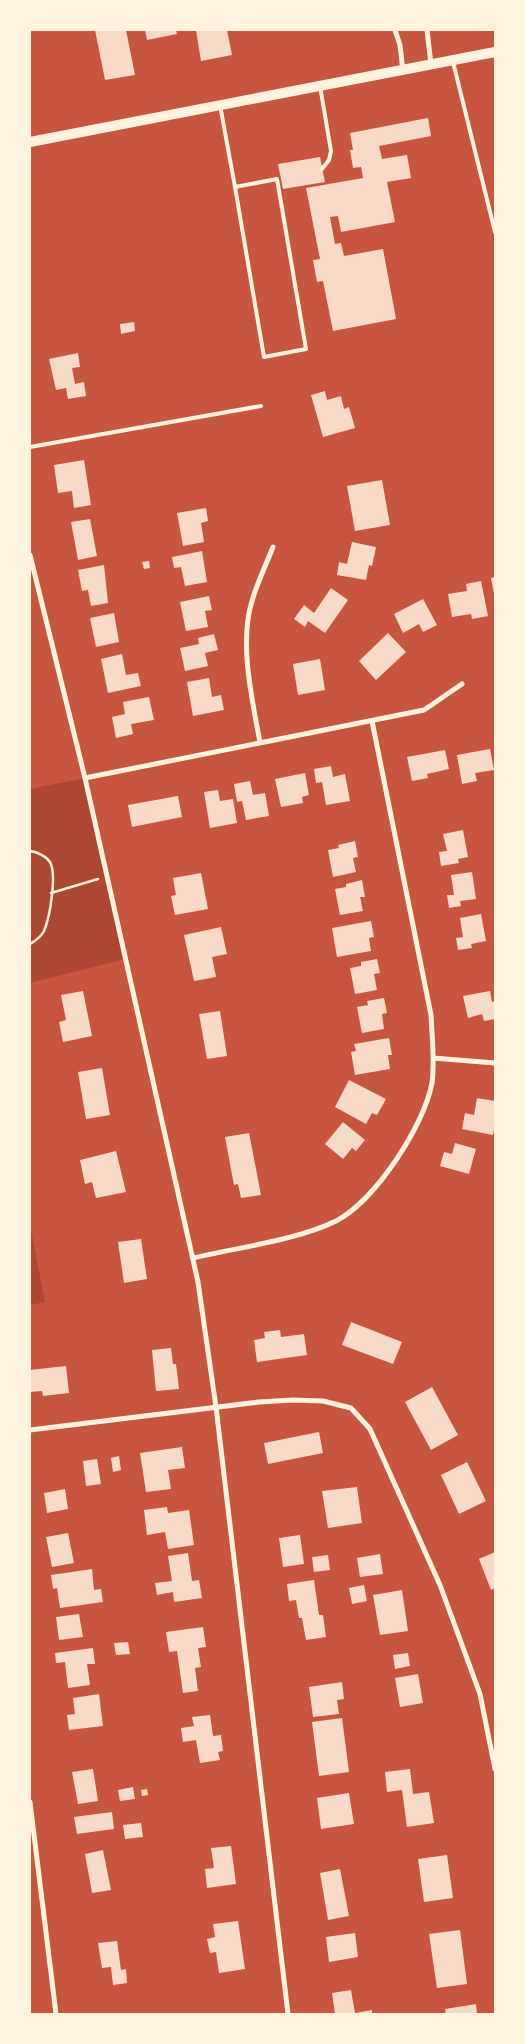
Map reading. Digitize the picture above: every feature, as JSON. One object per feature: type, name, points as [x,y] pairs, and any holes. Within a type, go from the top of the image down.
[{"type":"main road","points":[[30,142],[495,52]]},
{"type":"street","points":[[395,30],[400,45],[402,71]]},
{"type":"street","points":[[427,30],[431,64]]},
{"type":"street","points":[[260,742],[249,684],[247,633],[251,602],[273,547]]},
{"type":"street","points":[[30,555],[85,778],[198,1282],[216,1407],[288,2014]]},
{"type":"street","points":[[85,778],[424,710],[462,684]]},
{"type":"street","points":[[193,1258],[296,1235],[337,1221],[370,1195],[403,1152],[427,1102],[432,1083],[431,1015],[372,721]]},
{"type":"street","points":[[433,1058],[495,1063]]},
{"type":"street","points":[[30,1430],[285,1400],[323,1401],[351,1408],[370,1429],[440,1585],[480,1694],[495,1769]]},
{"type":"street","points":[[30,1802],[56,2014]]},
{"type":"lane","points":[[452,60],[461,88],[495,232]]},
{"type":"lane","points":[[320,86],[331,150],[329,160],[322,169]]},
{"type":"lane","points":[[220,105],[264,357],[306,349],[277,179],[235,187]]},
{"type":"lane","points":[[30,447],[261,406]]},
{"type":"path","points":[[30,851],[44,856],[48,860],[54,879],[44,933],[30,944]]},
{"type":"path","points":[[51,893],[107,876]]},
{"type":"shaded area","points":[[85,778],[125,959],[30,983],[30,789]]},
{"type":"shaded area","points":[[30,1225],[45,1302],[30,1305]]},
{"type":"building","points":[[95,30],[126,30],[135,75],[105,80]]},
{"type":"building","points":[[145,30],[176,30],[177,34],[147,40]]},
{"type":"building","points":[[196,30],[227,30],[232,55],[201,61]]},
{"type":"building","points":[[428,118],[431,136],[379,146],[382,159],[407,155],[411,178],[387,182],[395,222],[341,232],[338,216],[330,217],[335,244],[341,243],[344,256],[383,249],[396,319],[333,331],[323,281],[317,282],[313,260],[320,259],[306,188],[363,178],[361,167],[353,168],[350,150],[353,150],[350,133]]},
{"type":"building","points":[[320,157],[325,182],[283,189],[278,164]]},
{"type":"building","points":[[134,322],[135,331],[121,334],[120,324]]},
{"type":"building","points":[[78,353],[80,367],[72,368],[75,384],[84,382],[86,396],[68,399],[66,388],[56,390],[49,359]]},
{"type":"building","points":[[325,391],[327,400],[341,396],[344,409],[349,407],[355,428],[323,437],[311,395]]},
{"type":"building","points":[[84,460],[91,505],[74,508],[72,491],[58,493],[54,465]]},
{"type":"building","points":[[382,480],[390,525],[355,531],[347,486]]},
{"type":"building","points":[[206,508],[208,521],[201,523],[204,542],[183,546],[177,513]]},
{"type":"building","points":[[90,519],[97,556],[78,560],[71,522]]},
{"type":"building","points":[[352,542],[376,547],[372,566],[369,565],[366,580],[337,575],[339,562],[347,564]]},
{"type":"building","points":[[202,551],[207,582],[185,586],[181,567],[174,568],[172,557]]},
{"type":"building","points":[[149,561],[150,568],[144,569],[142,562]]},
{"type":"building","points":[[104,565],[108,603],[91,606],[88,590],[82,591],[78,570]]},
{"type":"building","points":[[495,577],[495,594],[494,594],[491,578]]},
{"type":"building","points":[[481,581],[488,616],[472,619],[471,614],[452,617],[448,594],[467,591],[466,584]]},
{"type":"building","points":[[331,588],[348,600],[325,633],[308,621],[305,627],[294,619],[304,605],[314,613]]},
{"type":"building","points":[[209,596],[212,610],[205,611],[208,627],[186,631],[180,602]]},
{"type":"building","points":[[423,599],[437,625],[423,632],[419,624],[403,633],[394,614]]},
{"type":"building","points":[[114,613],[119,642],[96,647],[90,618]]},
{"type":"building","points":[[388,633],[406,652],[376,680],[359,661]]},
{"type":"building","points":[[214,634],[218,650],[205,653],[208,666],[185,671],[180,648],[199,644],[198,638]]},
{"type":"building","points":[[122,654],[126,675],[138,673],[141,686],[108,693],[101,659]]},
{"type":"building","points":[[320,659],[325,690],[298,695],[293,664]]},
{"type":"building","points":[[209,678],[212,697],[221,695],[224,710],[193,716],[187,682]]},
{"type":"building","points":[[149,697],[154,720],[131,724],[133,734],[116,738],[112,717],[125,714],[123,702]]},
{"type":"building","points":[[490,749],[494,770],[475,773],[477,781],[462,784],[457,755]]},
{"type":"building","points":[[445,750],[449,769],[427,774],[428,778],[412,781],[407,757]]},
{"type":"building","points":[[331,766],[333,777],[345,774],[350,801],[326,805],[322,782],[316,783],[314,769]]},
{"type":"building","points":[[305,773],[309,795],[302,797],[303,803],[281,807],[275,779]]},
{"type":"building","points":[[250,781],[253,795],[265,793],[269,816],[246,820],[242,801],[237,802],[234,784]]},
{"type":"building","points":[[218,790],[220,801],[233,799],[237,823],[210,828],[204,792]]},
{"type":"building","points":[[178,796],[182,817],[132,827],[128,805]]},
{"type":"building","points":[[463,830],[468,857],[458,859],[459,863],[441,866],[439,852],[447,851],[443,834]]},
{"type":"building","points":[[355,841],[358,857],[353,858],[356,872],[333,877],[328,850],[339,848],[338,845]]},
{"type":"building","points":[[472,872],[476,899],[460,901],[461,906],[449,908],[447,895],[454,895],[451,875]]},
{"type":"building","points":[[201,873],[208,909],[175,915],[171,896],[176,895],[173,878]]},
{"type":"building","points":[[362,880],[365,897],[360,897],[363,911],[340,915],[335,889],[346,887],[346,884]]},
{"type":"building","points":[[481,914],[486,941],[471,944],[472,948],[458,950],[456,938],[463,937],[460,918]]},
{"type":"building","points":[[371,921],[374,937],[369,938],[371,951],[337,957],[332,928]]},
{"type":"building","points":[[221,927],[227,954],[212,957],[216,977],[194,981],[184,935]]},
{"type":"building","points":[[377,959],[380,973],[374,974],[377,990],[355,994],[350,968],[361,966],[361,962]]},
{"type":"building","points":[[83,991],[92,1036],[63,1042],[59,1022],[66,1020],[61,995]]},
{"type":"building","points":[[490,991],[492,1002],[495,1001],[495,1019],[484,1021],[482,1014],[468,1018],[463,996]]},
{"type":"building","points":[[384,998],[387,1013],[382,1014],[384,1029],[362,1033],[357,1007],[368,1005],[367,1001]]},
{"type":"building","points":[[220,1011],[227,1056],[207,1059],[199,1014]]},
{"type":"building","points":[[389,1038],[392,1055],[388,1055],[390,1069],[355,1075],[351,1052],[356,1051],[354,1044]]},
{"type":"building","points":[[102,1068],[110,1115],[86,1119],[78,1072]]},
{"type":"building","points":[[349,1080],[386,1099],[377,1115],[372,1113],[366,1124],[335,1107]]},
{"type":"building","points":[[477,1098],[495,1101],[493,1135],[462,1129],[465,1113],[474,1115]]},
{"type":"building","points":[[343,1122],[365,1140],[356,1151],[352,1148],[343,1159],[325,1144]]},
{"type":"building","points":[[249,1133],[261,1195],[241,1198],[238,1184],[234,1185],[225,1137]]},
{"type":"building","points":[[455,1143],[476,1149],[469,1174],[440,1166],[444,1152],[452,1154]]},
{"type":"building","points":[[116,1151],[126,1192],[96,1198],[92,1182],[85,1184],[80,1160]]},
{"type":"building","points":[[141,1239],[147,1279],[124,1283],[118,1242]]},
{"type":"building","points":[[351,1322],[402,1342],[393,1364],[342,1345]]},
{"type":"building","points":[[280,1330],[281,1337],[304,1334],[307,1355],[257,1362],[254,1340],[265,1338],[264,1332]]},
{"type":"building","points":[[171,1348],[173,1364],[176,1364],[179,1389],[156,1391],[152,1350]]},
{"type":"building","points":[[66,1366],[69,1393],[43,1396],[42,1391],[30,1392],[30,1370]]},
{"type":"building","points":[[432,1387],[458,1435],[431,1450],[405,1402]]},
{"type":"building","points":[[319,1432],[323,1453],[268,1464],[264,1443]]},
{"type":"building","points":[[182,1447],[185,1468],[168,1470],[171,1489],[146,1492],[140,1453]]},
{"type":"building","points":[[119,1456],[121,1470],[113,1472],[111,1458]]},
{"type":"building","points":[[97,1459],[101,1484],[86,1486],[83,1461]]},
{"type":"building","points":[[467,1462],[486,1501],[459,1514],[441,1475]]},
{"type":"building","points":[[357,1487],[362,1523],[328,1528],[322,1491]]},
{"type":"building","points":[[65,1489],[68,1509],[47,1513],[44,1493]]},
{"type":"building","points":[[167,1507],[168,1513],[189,1510],[194,1545],[168,1549],[165,1532],[147,1535],[144,1510]]},
{"type":"building","points":[[68,1533],[74,1563],[52,1567],[46,1537]]},
{"type":"building","points":[[300,1535],[304,1564],[283,1567],[279,1538]]},
{"type":"building","points":[[495,1552],[495,1588],[491,1590],[479,1559]]},
{"type":"building","points":[[188,1553],[192,1581],[199,1580],[202,1598],[174,1602],[173,1592],[157,1595],[155,1583],[172,1581],[168,1556]]},
{"type":"building","points":[[380,1554],[383,1574],[360,1577],[357,1558]]},
{"type":"building","points":[[328,1555],[330,1570],[314,1572],[312,1557]]},
{"type":"building","points":[[92,1569],[94,1590],[101,1589],[103,1602],[60,1608],[57,1588],[53,1589],[51,1575]]},
{"type":"building","points":[[314,1580],[319,1615],[323,1615],[326,1637],[306,1640],[296,1600],[289,1601],[287,1584]]},
{"type":"building","points":[[364,1585],[367,1601],[352,1604],[349,1588]]},
{"type":"building","points":[[402,1590],[408,1631],[380,1635],[373,1595]]},
{"type":"building","points":[[79,1614],[83,1637],[59,1640],[56,1617]]},
{"type":"building","points":[[203,1627],[206,1647],[198,1648],[201,1667],[195,1668],[198,1691],[183,1693],[177,1651],[169,1652],[166,1632]]},
{"type":"building","points":[[128,1642],[130,1654],[116,1655],[114,1643]]},
{"type":"building","points":[[93,1648],[95,1664],[87,1664],[90,1685],[68,1688],[65,1662],[56,1663],[55,1653]]},
{"type":"building","points":[[408,1653],[410,1666],[395,1669],[393,1655]]},
{"type":"building","points":[[418,1674],[423,1703],[400,1707],[395,1678]]},
{"type":"building","points":[[342,1682],[344,1699],[337,1700],[339,1714],[313,1717],[309,1687]]},
{"type":"building","points":[[99,1694],[103,1726],[69,1730],[67,1715],[75,1714],[73,1698]]},
{"type":"building","points":[[210,1715],[213,1736],[221,1735],[223,1751],[218,1752],[220,1760],[200,1763],[196,1740],[183,1742],[181,1728],[194,1726],[192,1717]]},
{"type":"building","points":[[342,1718],[349,1772],[319,1776],[312,1722]]},
{"type":"building","points":[[93,1769],[98,1801],[78,1804],[72,1772]]},
{"type":"building","points":[[410,1769],[413,1794],[429,1792],[434,1823],[407,1827],[402,1790],[387,1792],[385,1772]]},
{"type":"building","points":[[133,1787],[135,1799],[120,1801],[118,1790]]},
{"type":"building","points":[[147,1789],[148,1795],[142,1796],[141,1790]]},
{"type":"building","points":[[349,1793],[354,1824],[321,1829],[317,1798]]},
{"type":"building","points":[[112,1812],[114,1829],[77,1834],[74,1817]]},
{"type":"building","points":[[141,1823],[143,1837],[125,1839],[123,1825]]},
{"type":"building","points":[[231,1846],[236,1884],[207,1888],[205,1869],[214,1868],[211,1848]]},
{"type":"building","points":[[103,1850],[111,1890],[92,1893],[85,1854]]},
{"type":"building","points":[[447,1855],[453,1898],[424,1902],[418,1859]]},
{"type":"building","points":[[340,1869],[349,1916],[328,1920],[320,1873]]},
{"type":"building","points":[[238,1921],[245,1969],[219,1973],[216,1952],[210,1953],[207,1939],[215,1937],[213,1924]]},
{"type":"building","points":[[460,1930],[467,1984],[437,1988],[429,1934]]},
{"type":"building","points":[[355,1933],[358,1957],[329,1962],[326,1937]]},
{"type":"building","points":[[117,1941],[121,1970],[126,1969],[127,1983],[113,1985],[111,1967],[102,1968],[98,1943]]},
{"type":"building","points":[[351,1990],[355,2013],[372,2010],[372,2014],[335,2014],[332,1993]]},
{"type":"building","points":[[476,2004],[477,2014],[446,2014],[445,2009]]}]
